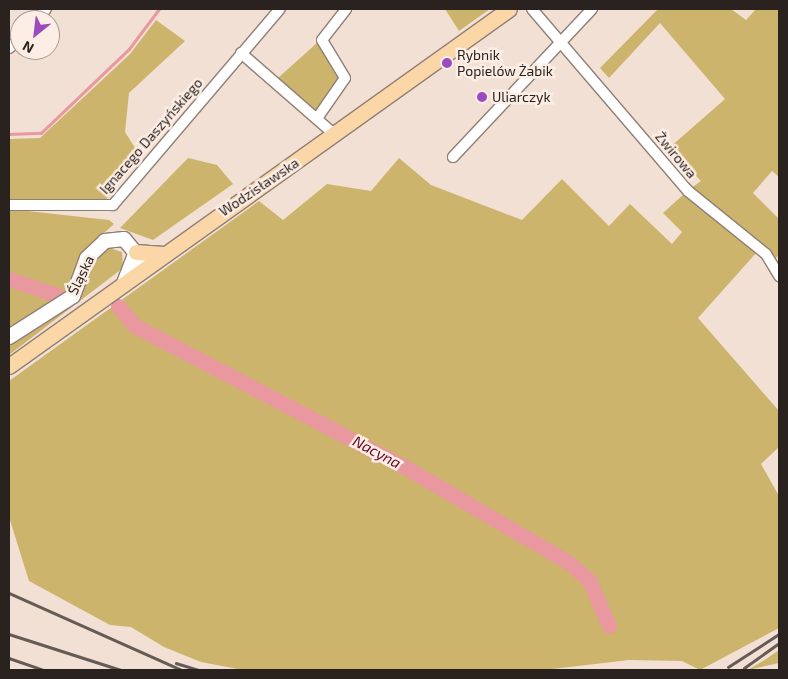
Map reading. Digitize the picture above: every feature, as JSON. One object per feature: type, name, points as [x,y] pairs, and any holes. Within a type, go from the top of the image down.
[{"type":"main road","name":"Wodzisławska","points":[[9,366],[509,9]]},
{"type":"main road","points":[[136,252],[164,254]]},
{"type":"street","name":"Ignacego Daszyńskiego","points":[[9,205],[113,204],[280,9]]},
{"type":"street","points":[[318,117],[345,78],[322,40],[346,9]]},
{"type":"street","name":"Żwirowa","points":[[532,9],[688,191],[766,254],[779,276]]},
{"type":"street","points":[[453,157],[592,9]]},
{"type":"street","points":[[241,53],[318,117],[334,134]]},
{"type":"street","name":"Śląska","points":[[9,337],[73,296],[86,260],[103,242],[121,238],[147,266]]},
{"type":"street","points":[[124,283],[136,252]]},
{"type":"shaded area","points":[[445,9],[490,9],[459,31]]},
{"type":"shaded area","points":[[658,9],[731,9],[746,20],[756,9],[779,9],[779,177],[772,171],[753,193],[779,219],[779,255],[775,259],[690,189],[701,181],[669,148],[725,99],[660,23],[609,78],[600,68]]},
{"type":"shaded area","points":[[156,20],[185,41],[129,93],[125,132],[140,156],[106,200],[9,202],[9,139],[40,138],[130,54]]},
{"type":"shaded area","points":[[318,42],[342,74],[318,112],[278,78]]},
{"type":"shaded area","points":[[188,158],[217,165],[233,184],[153,240],[120,228]]},
{"type":"shaded area","points":[[399,158],[431,185],[522,220],[562,179],[609,226],[630,204],[672,244],[682,232],[663,213],[684,194],[757,252],[698,318],[779,411],[779,447],[761,464],[779,496],[779,628],[700,670],[682,661],[629,660],[544,670],[243,670],[201,662],[164,647],[131,627],[110,625],[29,581],[9,517],[9,381],[259,201],[283,220],[327,184],[371,191]]},
{"type":"shaded area","points":[[9,209],[109,220],[114,224],[85,250],[66,294],[9,274]]},
{"type":"shaded area","points":[[106,247],[122,252],[123,268],[9,355],[9,342],[78,299],[88,265]]},
{"type":"shaded area","points":[[9,282],[21,282],[58,299],[9,331]]},
{"type":"shaded area","points":[[779,650],[779,663],[748,670],[766,659]]},
{"type":"waterway","points":[[9,134],[41,133],[129,49],[159,9]]},
{"type":"waterway","name":"Nacyna","points":[[9,279],[57,295]]},
{"type":"waterway","name":"Nacyna","points":[[118,306],[135,326],[412,471],[568,562],[589,580],[609,626]]},
{"type":"railway","points":[[9,593],[182,670]]},
{"type":"railway","points":[[9,634],[121,670]]},
{"type":"railway","points":[[728,667],[779,634]]},
{"type":"railway","points":[[744,668],[779,643]]},
{"type":"railway","points":[[9,658],[43,670]]},
{"type":"railway","points":[[176,663],[199,670]]},
{"type":"railway","points":[[613,670],[624,670]]},
{"type":"place","name":"Rybnik Popielów Żabik","points":[[447,63]]},
{"type":"place","name":"Uliarczyk","points":[[482,97]]}]
